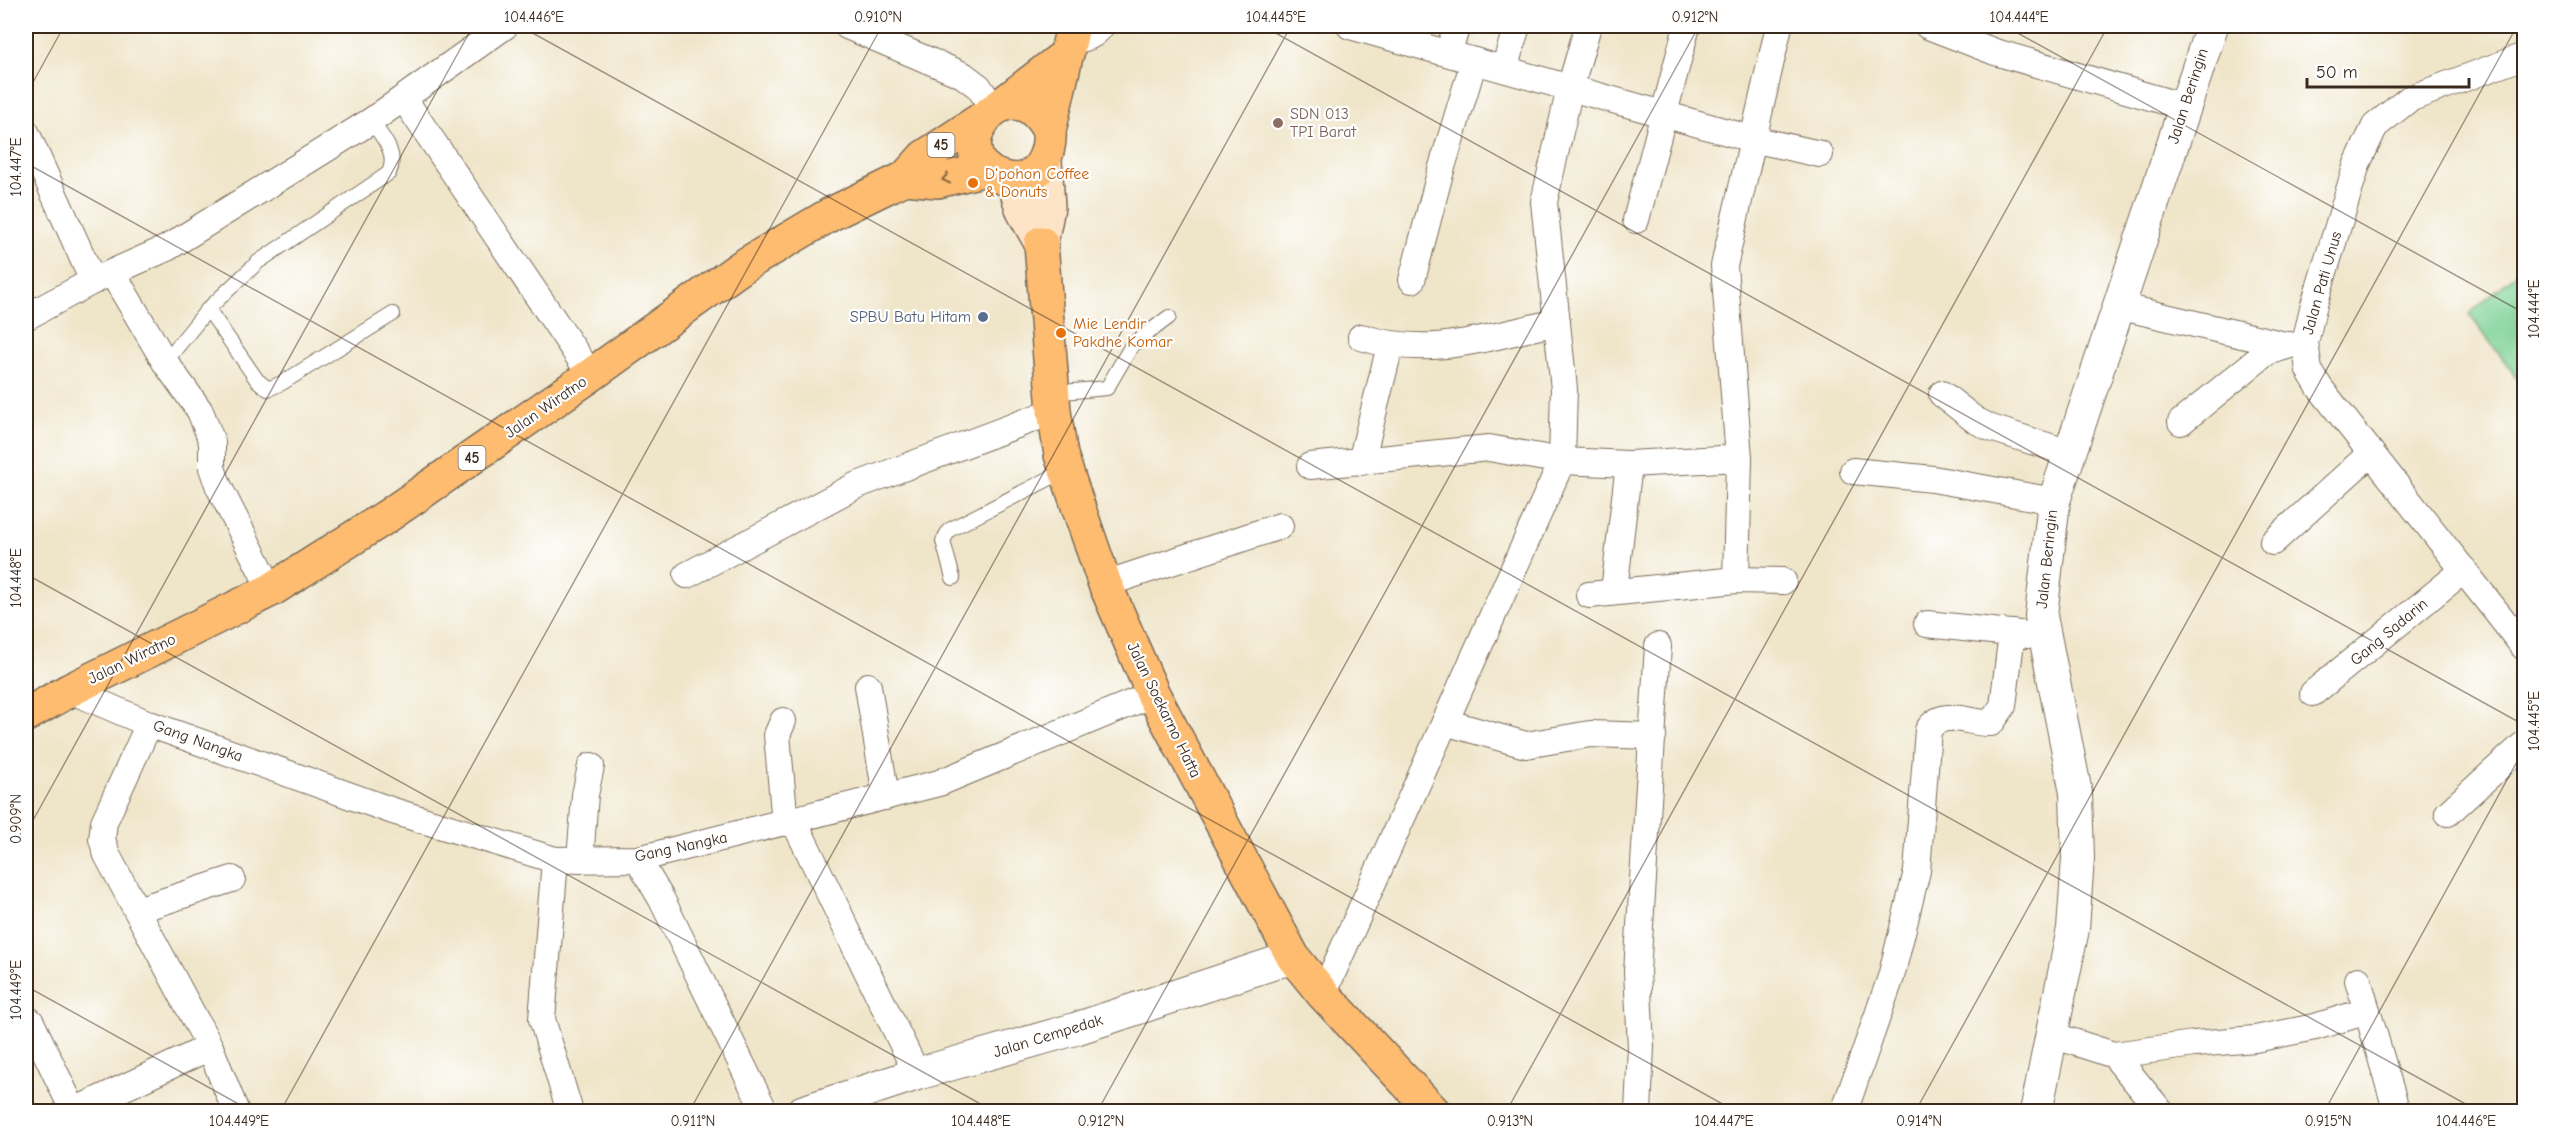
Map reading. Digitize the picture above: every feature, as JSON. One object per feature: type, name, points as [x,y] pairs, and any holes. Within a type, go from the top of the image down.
[{"type":"main road","name":"45","points":[[999,174],[979,160],[974,138],[992,111],[1070,40]]},
{"type":"main road","points":[[1047,146],[1070,40]]},
{"type":"main road","points":[[992,111],[1016,104],[1030,108],[1042,118],[1047,146]]},
{"type":"main road","name":"Jalan Wiratno","points":[[26,715],[70,690],[271,590],[386,518],[743,266],[831,214],[905,178],[924,157],[992,111]]},
{"type":"main road","name":"45","points":[[905,178],[938,181],[999,174],[1026,178],[1037,171],[1047,146]]},
{"type":"main road","name":"Jalan Soekarno Hatta","points":[[1047,146],[1048,207],[1041,243],[1053,402],[1066,470],[1105,584],[1153,694],[1293,957],[1323,994],[1434,1112]]},
{"type":"main road","name":"Jalan Soekarno Hatta","points":[[999,174],[1041,243]]},
{"type":"street","points":[[26,317],[103,277],[167,248],[371,121],[504,26]]},
{"type":"street","points":[[847,26],[963,75],[979,87],[992,111]]},
{"type":"street","points":[[1070,40],[1088,38],[1101,26]]},
{"type":"street","points":[[1350,26],[1752,139],[1820,154]]},
{"type":"street","points":[[1448,53],[1457,26]]},
{"type":"street","points":[[1504,69],[1517,26]]},
{"type":"street","points":[[1323,994],[1562,461],[1564,389],[1544,202],[1570,88],[1588,26]]},
{"type":"street","points":[[1636,220],[1687,26]]},
{"type":"street","points":[[1736,580],[1739,458],[1724,266],[1779,26]]},
{"type":"street","points":[[1928,26],[1971,34],[2184,107]]},
{"type":"street","name":"Jalan Beringin","points":[[2036,1112],[2073,929],[2078,858],[2076,793],[2041,616],[2054,501],[2212,26]]},
{"type":"street","name":"Jalan Pati Unus","points":[[2524,56],[2409,99],[2375,126],[2357,164],[2313,308],[2295,344],[2315,379],[2524,647]]},
{"type":"street","points":[[1412,280],[1439,177],[1474,61]]},
{"type":"street","points":[[404,99],[591,375]]},
{"type":"street","points":[[26,132],[103,277],[165,362],[207,425],[212,442],[212,468],[219,487],[271,590]]},
{"type":"street","points":[[2118,306],[2295,344]]},
{"type":"street","points":[[1361,337],[1390,346],[1422,349],[1557,322]]},
{"type":"street","points":[[2181,422],[2258,359],[2295,344]]},
{"type":"street","points":[[1361,462],[1390,346]]},
{"type":"street","points":[[1942,394],[1975,420],[1991,428],[2069,453]]},
{"type":"street","points":[[687,575],[855,486],[1053,402]]},
{"type":"street","points":[[1310,466],[1489,448],[1562,461],[1629,464],[1739,458]]},
{"type":"street","points":[[2273,542],[2371,453]]},
{"type":"street","points":[[1629,464],[1602,593],[1736,580],[1783,581]]},
{"type":"street","points":[[1853,471],[1933,479],[2054,501]]},
{"type":"street","points":[[1105,584],[1280,526]]},
{"type":"street","name":"Gang Sadarin","points":[[2313,693],[2464,570]]},
{"type":"street","points":[[1927,624],[2044,636]]},
{"type":"street","points":[[1844,1112],[1891,977],[1917,871],[1928,730],[1934,721],[1942,717],[1983,724],[1991,723],[1999,715],[2003,706],[2012,633]]},
{"type":"street","points":[[1638,1112],[1641,1046],[1637,972],[1658,646]]},
{"type":"street","points":[[868,686],[886,797]]},
{"type":"street","name":"Gang Nangka","points":[[70,690],[149,724],[393,811],[555,860],[638,859],[939,783],[1153,694]]},
{"type":"street","points":[[783,721],[777,735],[790,822],[917,1074]]},
{"type":"street","points":[[1445,722],[1526,745],[1590,734],[1653,736]]},
{"type":"street","points":[[149,724],[104,822],[102,839],[107,855],[210,1047],[236,1112]]},
{"type":"street","points":[[2448,813],[2524,744]]},
{"type":"street","points":[[580,860],[585,795],[591,766]]},
{"type":"street","points":[[638,859],[662,900],[765,1112]]},
{"type":"street","points":[[555,860],[542,1019],[570,1112]]},
{"type":"street","points":[[137,910],[232,879]]},
{"type":"street","name":"Jalan Cempedak","points":[[802,1112],[917,1074],[1075,1029],[1293,957]]},
{"type":"street","points":[[2358,980],[2397,1112]]},
{"type":"street","points":[[2052,1035],[2114,1055],[2194,1044],[2255,1039],[2315,1027],[2367,1011]]},
{"type":"street","points":[[26,1018],[31,1022],[73,1111],[210,1047]]},
{"type":"street","points":[[2114,1055],[2161,1112]]},
{"type":"lane","points":[[165,362],[208,309],[258,262],[389,173],[394,162],[391,152],[371,121]]},
{"type":"lane","points":[[208,309],[257,380],[268,389],[282,383],[393,314]]},
{"type":"lane","points":[[1053,402],[1107,388],[1132,345],[1169,317]]},
{"type":"lane","points":[[953,578],[943,541],[949,530],[1066,470]]},
{"type":"green space","points":[[2524,267],[2524,387],[2469,314]]},
{"type":"place","name":"SDN 013 TPI Barat","points":[[1278,123]]},
{"type":"place","name":"D'pohon Coffee & Donuts","points":[[973,183]]},
{"type":"place","name":"SPBU Batu Hitam","points":[[983,317]]},
{"type":"place","name":"Mie Lendir Pakdhe Komar","points":[[1061,333]]}]
